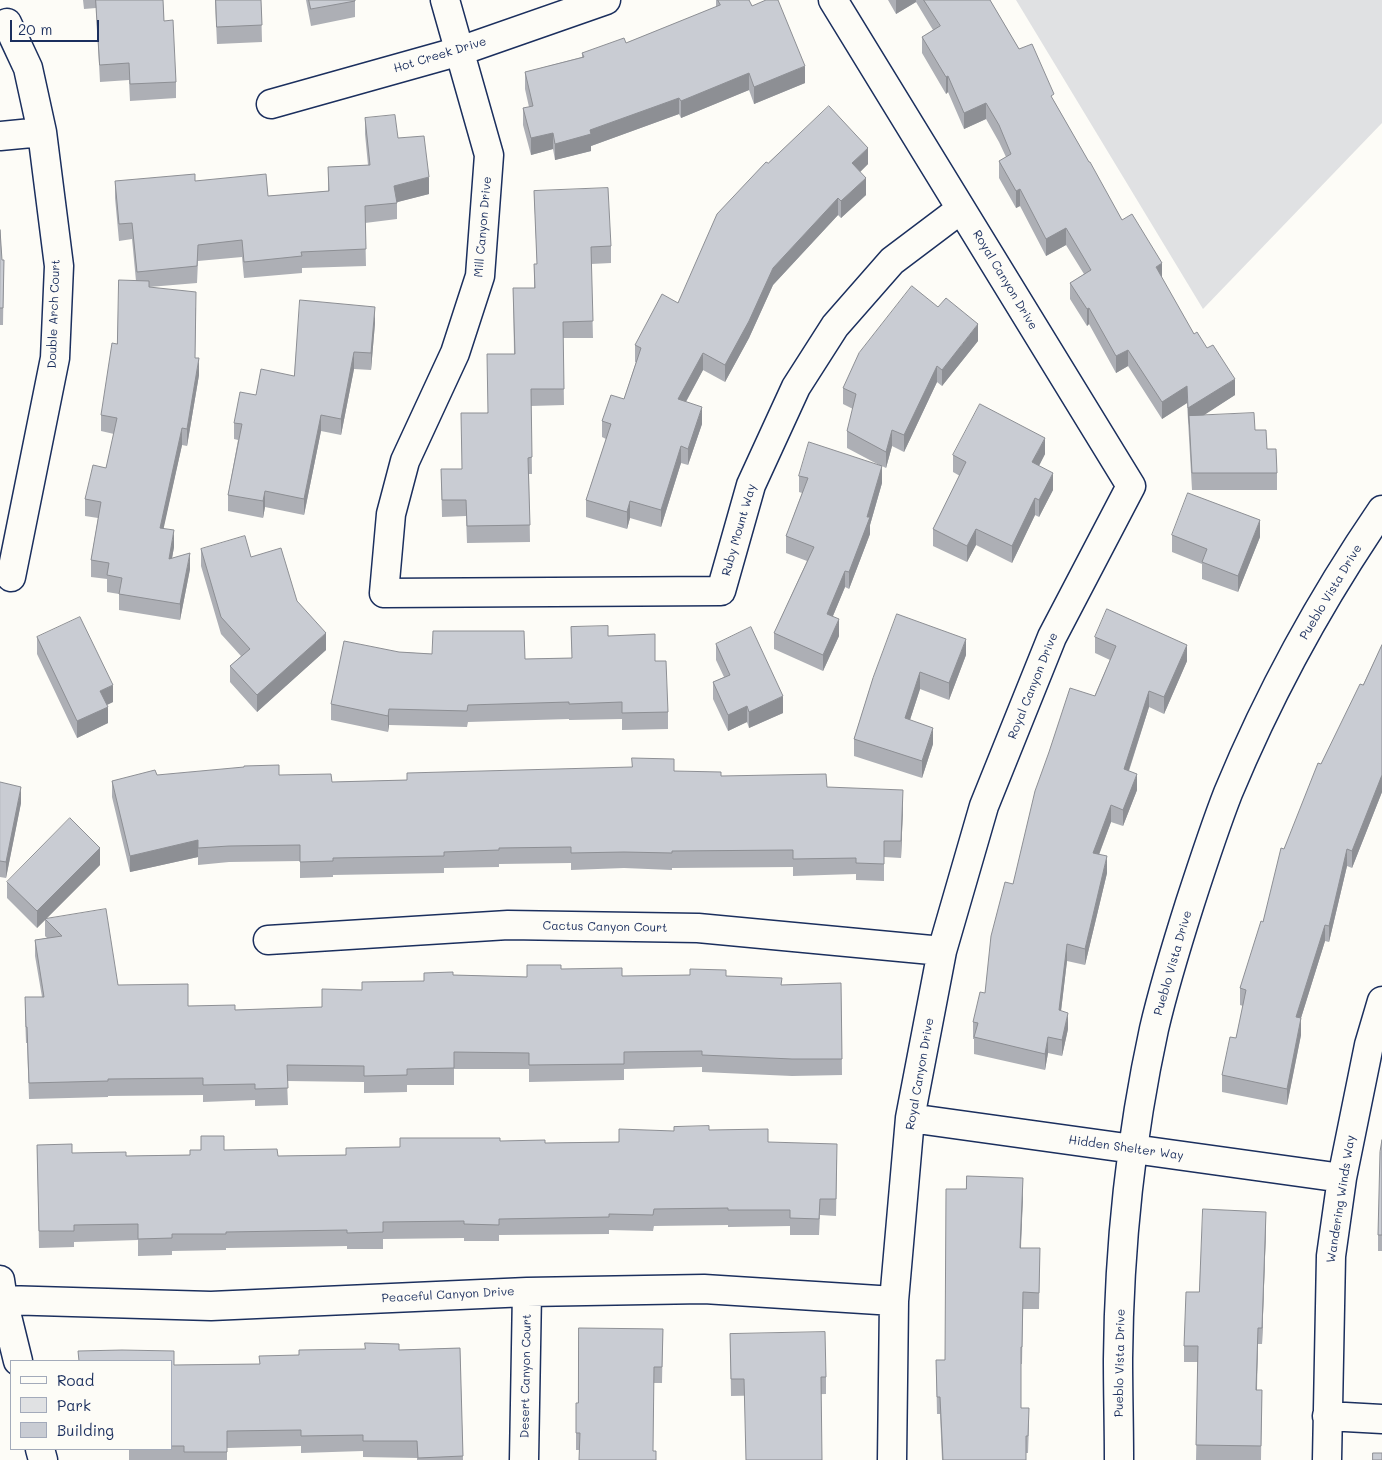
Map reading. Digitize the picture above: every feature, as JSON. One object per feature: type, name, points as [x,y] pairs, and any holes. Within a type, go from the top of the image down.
[{"type":"street","name":"Mill Canyon Drive","points":[[384,593],[391,514],[405,461],[456,353],[480,276],[489,155],[445,0]]},
{"type":"street","name":"Hot Creek Drive","points":[[271,104],[460,51],[606,0]]},
{"type":"street","name":"Royal Canyon Drive","points":[[833,0],[1131,486],[1048,646],[984,806],[942,951],[910,1118],[894,1301],[892,1460]]},
{"type":"street","name":"Double Arch Court","points":[[7,23],[28,68],[42,132],[58,266],[55,358],[11,577]]},
{"type":"street","points":[[0,136],[42,132]]},
{"type":"street","name":"Ruby Mount Way","points":[[384,593],[721,590],[751,486],[796,387],[836,326],[892,261],[961,209]]},
{"type":"street","name":"Pueblo Vista Drive","points":[[1120,1460],[1118,1360],[1124,1242],[1134,1148],[1154,1029],[1171,964],[1204,860],[1229,793],[1263,714],[1308,628],[1382,510]]},
{"type":"street","name":"Cactus Canyon Court","points":[[268,940],[508,925],[698,928],[942,951]]},
{"type":"street","name":"Wandering Winds Way","points":[[1326,1460],[1331,1256],[1342,1178],[1368,1045],[1382,1001]]},
{"type":"street","name":"Hidden Shelter Way","points":[[910,1118],[1342,1178]]},
{"type":"street","name":"Peaceful Canyon Drive","points":[[1,1290],[211,1306],[527,1292],[704,1289],[894,1301]]},
{"type":"street","points":[[1,1290],[18,1360]]},
{"type":"street","name":"Desert Canyon Court","points":[[524,1460],[527,1292]]},
{"type":"street","points":[[1327,1416],[1382,1419]]},
{"type":"green space","points":[[1016,0],[1382,0],[1382,123],[1203,309]]},
{"type":"building","points":[[96,0],[163,0],[164,21],[173,20],[176,82],[130,84],[129,63],[100,65]]},
{"type":"building","points":[[216,0],[261,0],[262,25],[217,27]]},
{"type":"building","points":[[309,0],[355,0],[355,1],[311,9]]},
{"type":"building","points":[[718,0],[749,0],[752,6],[766,0],[778,0],[805,66],[754,87],[749,73],[681,101],[679,98],[590,130],[591,134],[555,144],[553,133],[531,138],[523,108],[533,106],[525,72],[584,57],[582,53],[624,38],[626,43],[720,5]]},
{"type":"building","points":[[924,0],[990,0],[1019,49],[1032,44],[1054,94],[1051,96],[1122,220],[1132,214],[1162,263],[1156,267],[1194,334],[1197,332],[1207,348],[1213,345],[1235,379],[1188,408],[1187,386],[1162,402],[1128,350],[1116,356],[1089,308],[1087,309],[1070,283],[1091,270],[1066,228],[1046,239],[1020,189],[1016,191],[999,161],[1011,154],[999,125],[986,103],[964,113],[948,76],[946,77],[922,37],[940,26]]},
{"type":"building","points":[[829,106],[868,148],[852,163],[866,178],[841,201],[838,198],[773,268],[749,321],[725,365],[703,353],[678,399],[702,407],[688,449],[681,446],[661,510],[630,501],[627,512],[586,500],[611,424],[602,421],[611,395],[624,399],[641,348],[635,345],[662,294],[678,303],[717,214],[766,162],[768,163]]},
{"type":"building","points":[[395,115],[398,138],[424,136],[429,177],[394,186],[397,203],[365,206],[366,249],[301,252],[302,256],[244,262],[242,240],[198,245],[197,266],[137,272],[132,223],[119,224],[115,181],[195,174],[195,181],[266,174],[268,196],[329,191],[328,167],[370,165],[365,118]]},
{"type":"building","points":[[608,188],[611,246],[591,247],[593,321],[563,322],[564,389],[531,389],[532,457],[528,458],[530,525],[467,526],[466,500],[442,500],[441,469],[462,469],[461,413],[488,413],[487,354],[515,354],[513,288],[535,288],[534,264],[537,264],[534,191]]},
{"type":"building","points":[[0,230],[2,260],[4,260],[3,308],[0,308]]},
{"type":"building","points":[[119,280],[149,281],[149,287],[196,292],[195,358],[199,358],[187,429],[182,428],[160,528],[174,530],[169,559],[190,553],[180,604],[119,594],[122,578],[107,575],[109,563],[91,560],[101,502],[85,499],[93,465],[106,468],[117,418],[101,415],[112,343],[117,344]]},
{"type":"building","points":[[912,286],[938,307],[946,298],[978,324],[942,370],[937,366],[904,435],[892,430],[886,452],[847,431],[856,394],[843,388],[859,353]]},
{"type":"building","points":[[300,300],[375,307],[371,353],[354,352],[341,419],[321,415],[304,499],[265,491],[263,501],[228,495],[242,424],[234,423],[240,392],[256,395],[261,369],[294,376]]},
{"type":"building","points":[[980,404],[1045,438],[1032,462],[1053,473],[1039,500],[1035,498],[1012,546],[976,529],[967,546],[933,529],[966,462],[953,455]]},
{"type":"building","points":[[1254,413],[1255,430],[1266,430],[1267,449],[1276,449],[1277,473],[1192,473],[1189,416]]},
{"type":"building","points":[[809,442],[882,466],[867,517],[870,517],[849,572],[845,571],[827,614],[839,619],[823,655],[774,633],[814,547],[786,536],[808,478],[799,476]]},
{"type":"building","points":[[1188,493],[1260,520],[1238,576],[1202,562],[1207,549],[1172,535]]},
{"type":"building","points":[[245,536],[251,557],[281,548],[297,601],[326,633],[257,695],[230,666],[250,649],[221,617],[201,549]]},
{"type":"building","points":[[1107,609],[1187,645],[1164,697],[1149,691],[1124,769],[1137,774],[1123,810],[1111,805],[1093,853],[1107,856],[1085,949],[1067,944],[1059,1010],[1068,1013],[1062,1040],[1048,1037],[1045,1054],[974,1037],[978,1023],[973,1022],[980,992],[985,993],[991,936],[1005,882],[1013,884],[1035,791],[1070,688],[1095,696],[1116,646],[1095,637]]},
{"type":"building","points":[[897,614],[966,639],[949,683],[920,672],[905,718],[933,728],[922,761],[854,739],[873,678]]},
{"type":"building","points":[[80,617],[113,685],[100,691],[108,707],[77,721],[37,637]]},
{"type":"building","points":[[608,626],[608,636],[655,634],[655,661],[666,661],[668,712],[622,713],[622,702],[569,704],[569,702],[468,705],[467,711],[389,709],[388,716],[331,704],[344,641],[399,652],[432,654],[433,631],[524,631],[525,659],[572,658],[571,627]]},
{"type":"building","points":[[751,627],[783,696],[749,712],[747,706],[728,715],[713,682],[730,675],[716,644]]},
{"type":"building","points":[[1382,645],[1382,775],[1352,851],[1347,849],[1329,926],[1325,925],[1296,1017],[1301,1018],[1287,1089],[1222,1075],[1230,1037],[1236,1038],[1246,990],[1240,988],[1261,921],[1263,922],[1281,848],[1284,849],[1318,763],[1321,764],[1360,684],[1363,685]]},
{"type":"building","points":[[632,758],[674,759],[674,771],[721,772],[721,776],[826,774],[827,787],[903,790],[901,841],[884,841],[884,864],[856,863],[856,858],[793,859],[793,850],[571,853],[571,847],[499,848],[499,850],[444,852],[444,856],[333,858],[333,861],[300,862],[300,845],[198,848],[198,840],[130,856],[112,781],[155,770],[157,775],[244,766],[279,765],[279,775],[331,774],[332,782],[407,780],[407,773],[632,767]]},
{"type":"building","points":[[0,782],[21,787],[6,862],[0,861]]},
{"type":"building","points":[[70,818],[100,848],[37,911],[7,882]]},
{"type":"building","points":[[106,909],[118,985],[188,984],[188,1006],[235,1005],[235,1010],[322,1007],[322,989],[362,990],[362,982],[424,981],[424,973],[453,972],[453,975],[527,977],[527,965],[561,965],[561,969],[622,968],[622,976],[690,975],[690,969],[726,970],[726,976],[782,978],[781,985],[841,983],[842,1059],[702,1055],[702,1051],[624,1052],[624,1064],[529,1065],[529,1053],[454,1052],[454,1068],[407,1069],[407,1075],[364,1076],[364,1066],[287,1065],[288,1088],[255,1089],[255,1084],[203,1085],[203,1078],[108,1079],[108,1081],[29,1083],[25,997],[44,997],[35,940],[62,936],[45,919]]},
{"type":"building","points":[[709,1126],[709,1130],[768,1129],[768,1142],[837,1144],[836,1199],[820,1199],[819,1219],[790,1218],[790,1210],[728,1210],[728,1208],[654,1209],[653,1215],[609,1214],[609,1217],[499,1219],[499,1225],[464,1224],[464,1221],[383,1222],[383,1232],[347,1233],[347,1230],[226,1232],[226,1234],[172,1234],[172,1238],[138,1239],[138,1224],[74,1225],[74,1231],[39,1231],[37,1145],[72,1144],[72,1153],[126,1152],[126,1156],[190,1155],[190,1150],[201,1150],[201,1136],[224,1136],[224,1150],[277,1149],[278,1156],[346,1155],[346,1148],[400,1147],[400,1138],[500,1138],[500,1141],[545,1140],[545,1143],[619,1142],[619,1129],[674,1131],[674,1127]]},
{"type":"building","points":[[1382,1140],[1382,1235],[1378,1235],[1380,1152]]},
{"type":"building","points":[[967,1176],[1023,1178],[1020,1248],[1040,1248],[1039,1293],[1023,1292],[1021,1408],[1029,1408],[1026,1460],[943,1460],[940,1397],[937,1397],[936,1360],[945,1360],[946,1189],[966,1189]]},
{"type":"building","points":[[1203,1209],[1266,1212],[1262,1328],[1258,1328],[1256,1390],[1262,1390],[1261,1446],[1196,1445],[1198,1346],[1184,1346],[1186,1292],[1199,1292]]},
{"type":"building","points":[[579,1328],[663,1329],[662,1367],[654,1367],[653,1451],[656,1451],[656,1460],[579,1460],[580,1433],[576,1433],[576,1403],[578,1403]]},
{"type":"building","points":[[825,1332],[826,1377],[821,1377],[822,1460],[746,1460],[744,1379],[731,1379],[730,1334]]},
{"type":"building","points":[[365,1343],[399,1344],[399,1350],[460,1348],[463,1456],[418,1458],[417,1441],[363,1441],[363,1435],[301,1436],[301,1430],[227,1431],[227,1452],[184,1452],[184,1446],[172,1446],[172,1360],[79,1360],[78,1351],[174,1351],[174,1365],[260,1364],[259,1356],[299,1355],[299,1350],[365,1349]]},
{"type":"building","points":[[1373,1453],[1382,1453],[1382,1460],[1373,1460]]}]
